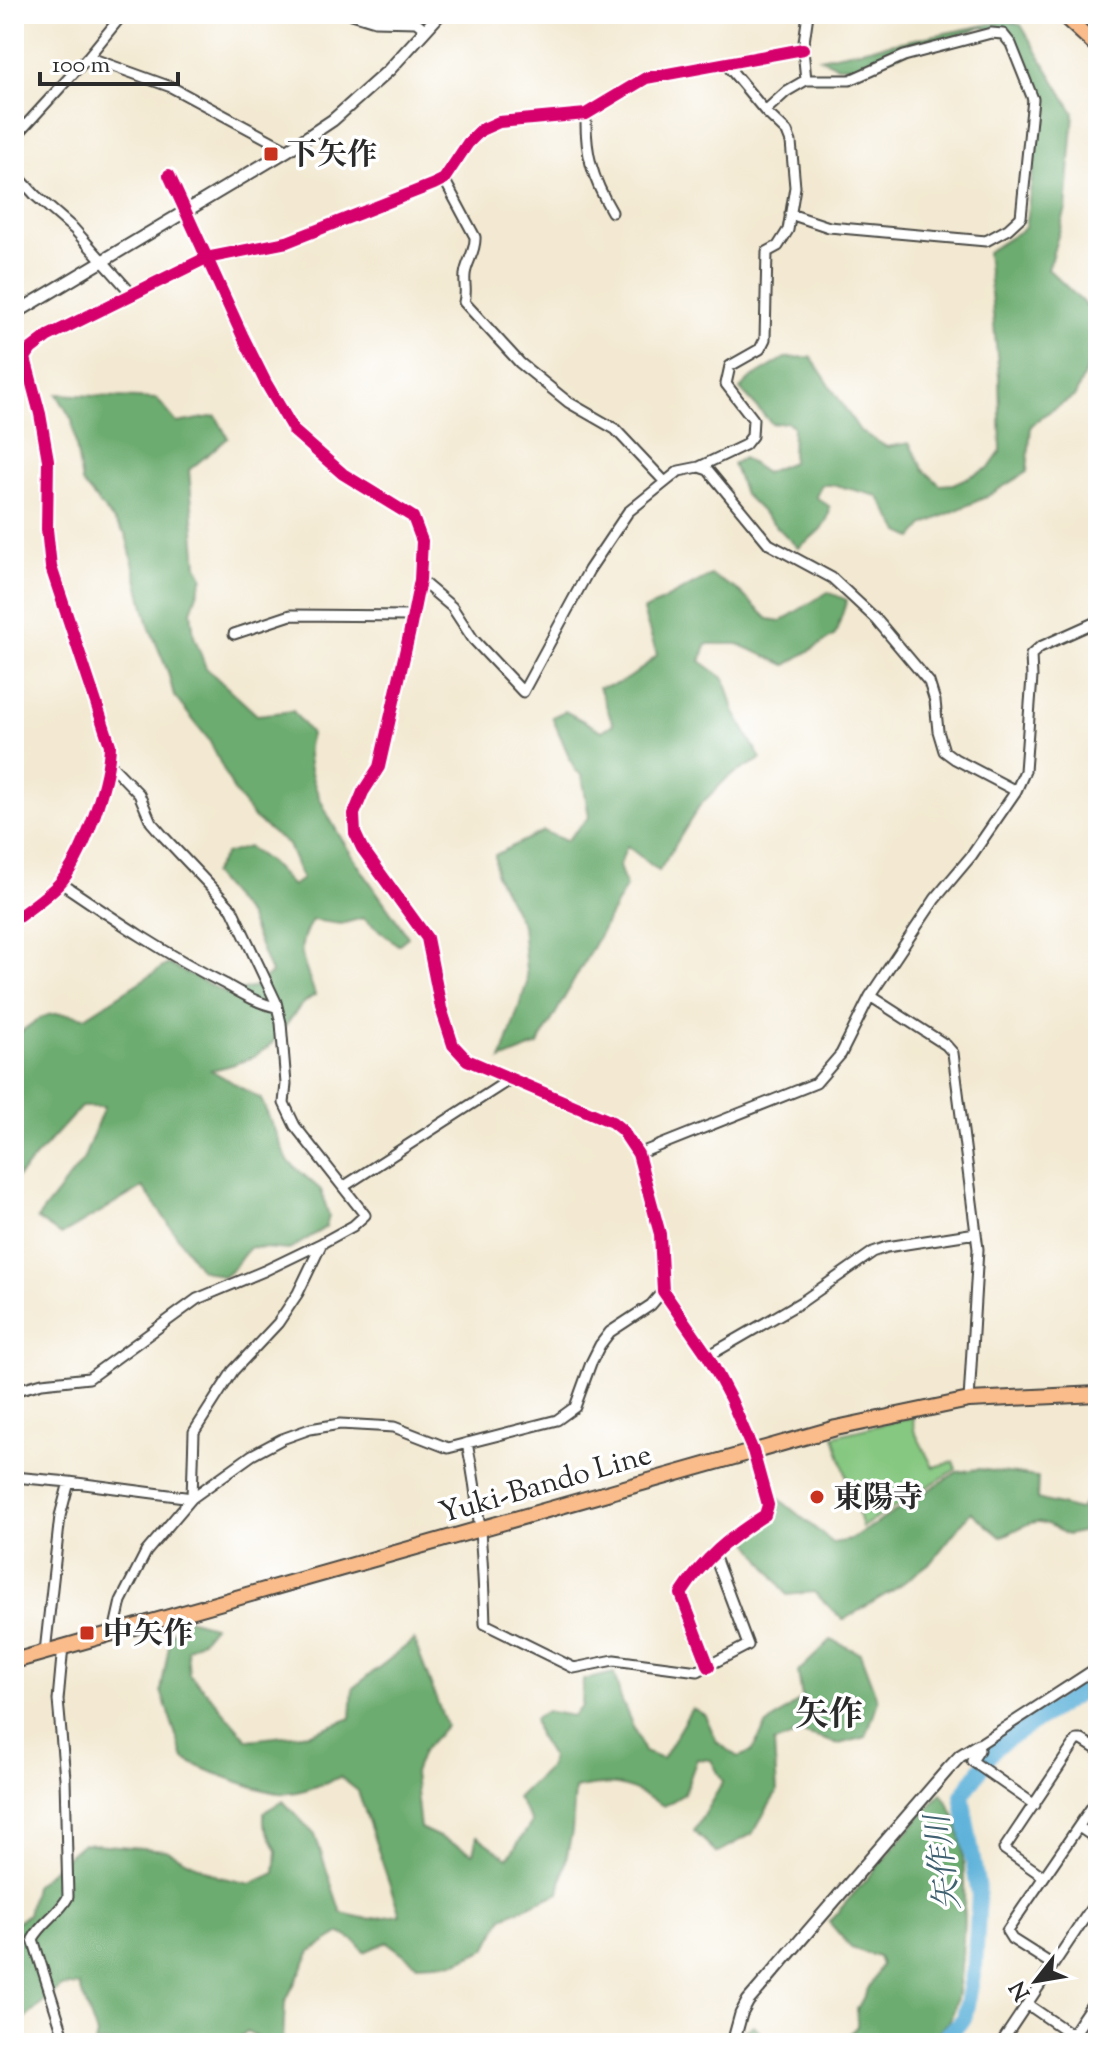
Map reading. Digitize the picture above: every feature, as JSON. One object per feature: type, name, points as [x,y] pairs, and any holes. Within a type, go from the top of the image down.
[{"type":"main road","points":[[1062,14],[1098,47]]},
{"type":"main road","name":"Yuki-Bando Line","points":[[14,1661],[753,1451],[894,1414],[969,1400],[1098,1394]]},
{"type":"street","points":[[14,138],[123,14]]},
{"type":"street","points":[[352,14],[375,21],[416,22],[426,30]]},
{"type":"street","points":[[14,314],[288,150],[354,103],[440,14]]},
{"type":"street","points":[[806,80],[803,49],[808,14]]},
{"type":"street","points":[[765,111],[787,91],[806,80],[850,80],[904,56],[991,33],[1003,34],[1011,44],[1033,99],[1021,217],[1008,229],[986,241],[829,227],[790,214]]},
{"type":"street","points":[[14,920],[61,883],[79,852],[101,799],[110,764],[106,727],[51,567],[47,529],[48,460],[25,358],[31,349],[48,336],[206,258],[287,242],[444,179],[468,143],[481,130],[499,122],[586,114],[646,78],[803,49]]},
{"type":"street","points":[[88,57],[171,87],[288,150]]},
{"type":"street","points":[[420,580],[452,607],[473,639],[523,692],[609,538],[628,512],[679,471],[699,467],[745,445],[752,436],[753,419],[726,384],[730,366],[760,349],[765,339],[767,252],[778,246],[788,230],[795,187],[791,142],[787,132],[726,64]]},
{"type":"street","points":[[586,114],[585,144],[590,168],[612,212]]},
{"type":"street","points":[[14,172],[74,229],[132,294]]},
{"type":"street","points":[[169,175],[266,383],[294,431],[343,474],[413,517],[422,541],[420,580],[379,767],[357,804],[355,833],[373,865],[427,938],[441,1008],[453,1045],[467,1060],[612,1122],[622,1130],[638,1154],[660,1234],[663,1291],[708,1356],[753,1451],[768,1505],[765,1515],[713,1552],[681,1594],[709,1667]]},
{"type":"street","points":[[444,179],[475,237],[476,246],[465,275],[467,291],[464,302],[520,363],[568,402],[615,429],[664,481]]},
{"type":"street","points":[[699,467],[708,470],[769,544],[832,578],[876,619],[929,682],[944,751],[1016,791]]},
{"type":"street","points":[[234,634],[291,615],[412,616]]},
{"type":"street","points":[[638,1154],[816,1083],[841,1054],[870,996],[935,899],[972,855],[1016,791],[1025,771],[1031,655],[1040,647],[1098,621]]},
{"type":"street","points":[[14,1391],[42,1383],[89,1378],[197,1299],[322,1243],[353,1226],[365,1215],[295,1126],[284,1103],[286,1084],[281,1023],[276,1002],[232,909],[151,822],[139,794],[110,764]]},
{"type":"street","points":[[61,883],[203,974],[276,1007]]},
{"type":"street","points":[[870,996],[946,1045],[953,1053],[978,1270],[969,1400]]},
{"type":"street","points":[[343,1187],[509,1080]]},
{"type":"street","points":[[708,1356],[803,1301],[873,1252],[976,1233]]},
{"type":"street","points":[[192,1498],[194,1432],[233,1371],[278,1323],[298,1293],[322,1243]]},
{"type":"street","points":[[114,1632],[121,1601],[146,1552],[192,1498],[252,1455],[310,1429],[340,1424],[394,1427],[448,1448],[557,1420],[575,1407],[600,1345],[610,1332],[651,1305],[663,1291]]},
{"type":"street","points":[[467,1443],[477,1489],[481,1529],[485,1624],[574,1668],[614,1660],[698,1671],[748,1645],[713,1552]]},
{"type":"street","points":[[14,1477],[192,1498]]},
{"type":"street","points":[[45,1652],[60,1516],[69,1482]]},
{"type":"street","points":[[63,1646],[58,1700],[68,1897],[63,1906],[39,1926],[33,1939],[66,2043]]},
{"type":"street","points":[[733,2043],[748,2001],[960,1756],[1098,1667]]},
{"type":"street","points":[[1044,1877],[1004,1849],[1077,1740],[1098,1750]]},
{"type":"street","points":[[978,1745],[979,1750],[972,1761],[1035,1805]]},
{"type":"street","points":[[1053,1965],[1012,1939],[1007,1931],[1098,1798]]},
{"type":"street","points":[[1079,1827],[1098,1840]]},
{"type":"street","points":[[1001,2043],[1098,1898]]},
{"type":"street","points":[[1070,2039],[1098,1997]]},
{"type":"street","points":[[1027,2004],[1070,2039],[1084,2043]]},
{"type":"green space","points":[[1006,21],[1021,25],[1074,113],[1066,209],[1048,269],[1098,317],[1098,343],[1075,396],[1031,426],[1027,472],[986,497],[925,524],[913,538],[900,532],[878,496],[835,485],[821,485],[816,497],[830,507],[827,520],[798,548],[744,494],[733,464],[743,458],[765,473],[792,462],[793,426],[787,422],[772,424],[740,389],[750,379],[785,358],[811,357],[860,431],[887,447],[909,443],[923,469],[940,485],[953,484],[989,468],[1001,451],[999,376],[987,252],[1025,228],[1042,108],[1017,42],[983,27],[862,67],[837,66],[820,58]]},
{"type":"green space","points":[[57,394],[157,399],[177,423],[216,416],[228,438],[189,470],[197,566],[203,577],[191,611],[194,636],[206,668],[257,715],[293,711],[311,734],[308,756],[313,781],[325,809],[359,867],[408,937],[398,945],[363,918],[341,924],[312,920],[303,941],[302,957],[315,995],[292,1016],[267,1048],[244,1060],[211,1070],[261,1099],[288,1161],[321,1190],[329,1216],[326,1227],[289,1250],[251,1247],[223,1277],[200,1269],[143,1187],[61,1235],[37,1219],[83,1160],[104,1107],[81,1107],[14,1181],[14,1037],[47,1015],[85,1017],[168,964],[228,994],[255,987],[271,973],[248,916],[212,874],[225,854],[248,847],[270,863],[292,886],[302,879],[288,845],[254,818],[234,791],[209,740],[174,696],[168,672],[149,626],[126,535],[82,483],[72,420]]},
{"type":"green space","points":[[711,575],[739,591],[768,619],[781,621],[828,592],[847,600],[835,635],[786,665],[738,644],[707,644],[700,661],[725,679],[735,713],[761,759],[728,777],[700,805],[659,871],[627,846],[619,866],[626,887],[538,1045],[501,1060],[527,983],[522,925],[496,875],[495,855],[543,831],[566,841],[589,817],[582,775],[575,770],[552,717],[565,711],[602,731],[613,724],[599,687],[624,681],[657,655],[643,611]]},
{"type":"green space","points":[[913,1417],[914,1430],[933,1467],[954,1462],[956,1469],[862,1527],[834,1436]]},
{"type":"green space","points":[[978,1469],[1038,1477],[1037,1499],[1079,1510],[1093,1490],[1098,1491],[1098,1528],[1067,1535],[1047,1524],[1034,1522],[1001,1537],[971,1512],[931,1562],[895,1589],[843,1620],[814,1592],[787,1595],[747,1539],[779,1511],[773,1494],[833,1543],[850,1540],[957,1472]]},
{"type":"green space","points":[[184,1618],[213,1626],[203,1639],[187,1649],[189,1674],[248,1740],[311,1733],[351,1718],[353,1688],[414,1640],[446,1725],[422,1752],[414,1773],[420,1828],[473,1853],[477,1836],[508,1858],[532,1822],[517,1798],[549,1767],[551,1756],[538,1735],[534,1719],[546,1711],[572,1716],[582,1706],[583,1680],[614,1673],[621,1699],[644,1752],[662,1759],[692,1708],[705,1715],[717,1742],[738,1757],[751,1752],[766,1726],[802,1698],[798,1672],[831,1640],[860,1653],[878,1701],[866,1737],[839,1744],[802,1733],[774,1743],[777,1792],[752,1834],[717,1853],[694,1831],[723,1782],[711,1760],[697,1759],[684,1794],[664,1806],[640,1793],[612,1784],[575,1789],[572,1831],[559,1893],[503,1917],[486,1949],[457,1962],[417,1964],[387,1942],[364,1952],[356,1942],[341,1933],[311,1951],[285,2002],[283,2040],[267,2042],[247,2031],[233,2043],[95,2043],[97,2035],[79,1985],[61,1987],[14,2028],[14,1925],[28,1914],[34,1886],[83,1843],[166,1850],[219,1877],[251,1884],[275,1873],[277,1851],[264,1824],[264,1812],[283,1801],[315,1835],[341,1913],[368,1919],[400,1915],[358,1791],[340,1777],[302,1791],[279,1793],[230,1779],[184,1759],[161,1691],[171,1634]]},
{"type":"green space","points":[[941,1793],[958,1826],[964,1876],[962,1956],[956,2003],[951,2017],[925,2043],[842,2043],[857,2026],[857,2009],[881,1965],[878,1957],[851,1948],[829,1922]]},
{"type":"green space","points":[[754,2025],[769,2043],[743,2043],[745,2030]]},
{"type":"waterway","name":"矢作川","points":[[938,2043],[964,2019],[975,1965],[979,1895],[962,1796],[996,1747],[1098,1681]]},
{"type":"cycle path","points":[[14,920],[58,885],[77,857],[100,798],[110,745],[51,567],[47,529],[48,460],[25,358],[31,349],[48,336],[206,258],[287,242],[434,184],[444,179],[468,143],[481,130],[499,122],[586,114],[646,78],[803,49]]},
{"type":"cycle path","points":[[169,175],[243,337],[294,431],[343,474],[413,517],[422,541],[420,580],[379,767],[354,814],[355,833],[362,848],[427,938],[441,1008],[453,1045],[467,1060],[612,1122],[622,1130],[638,1154],[660,1234],[663,1291],[708,1356],[753,1451],[768,1505],[765,1515],[718,1549],[681,1594],[709,1667]]},
{"type":"place","name":"下矢作","points":[[271,154]]},
{"type":"place","name":"東陽寺","points":[[817,1497]]},
{"type":"place","name":"中矢作","points":[[87,1633]]},
{"type":"district","name":"矢作","points":[[829,1713]]}]
